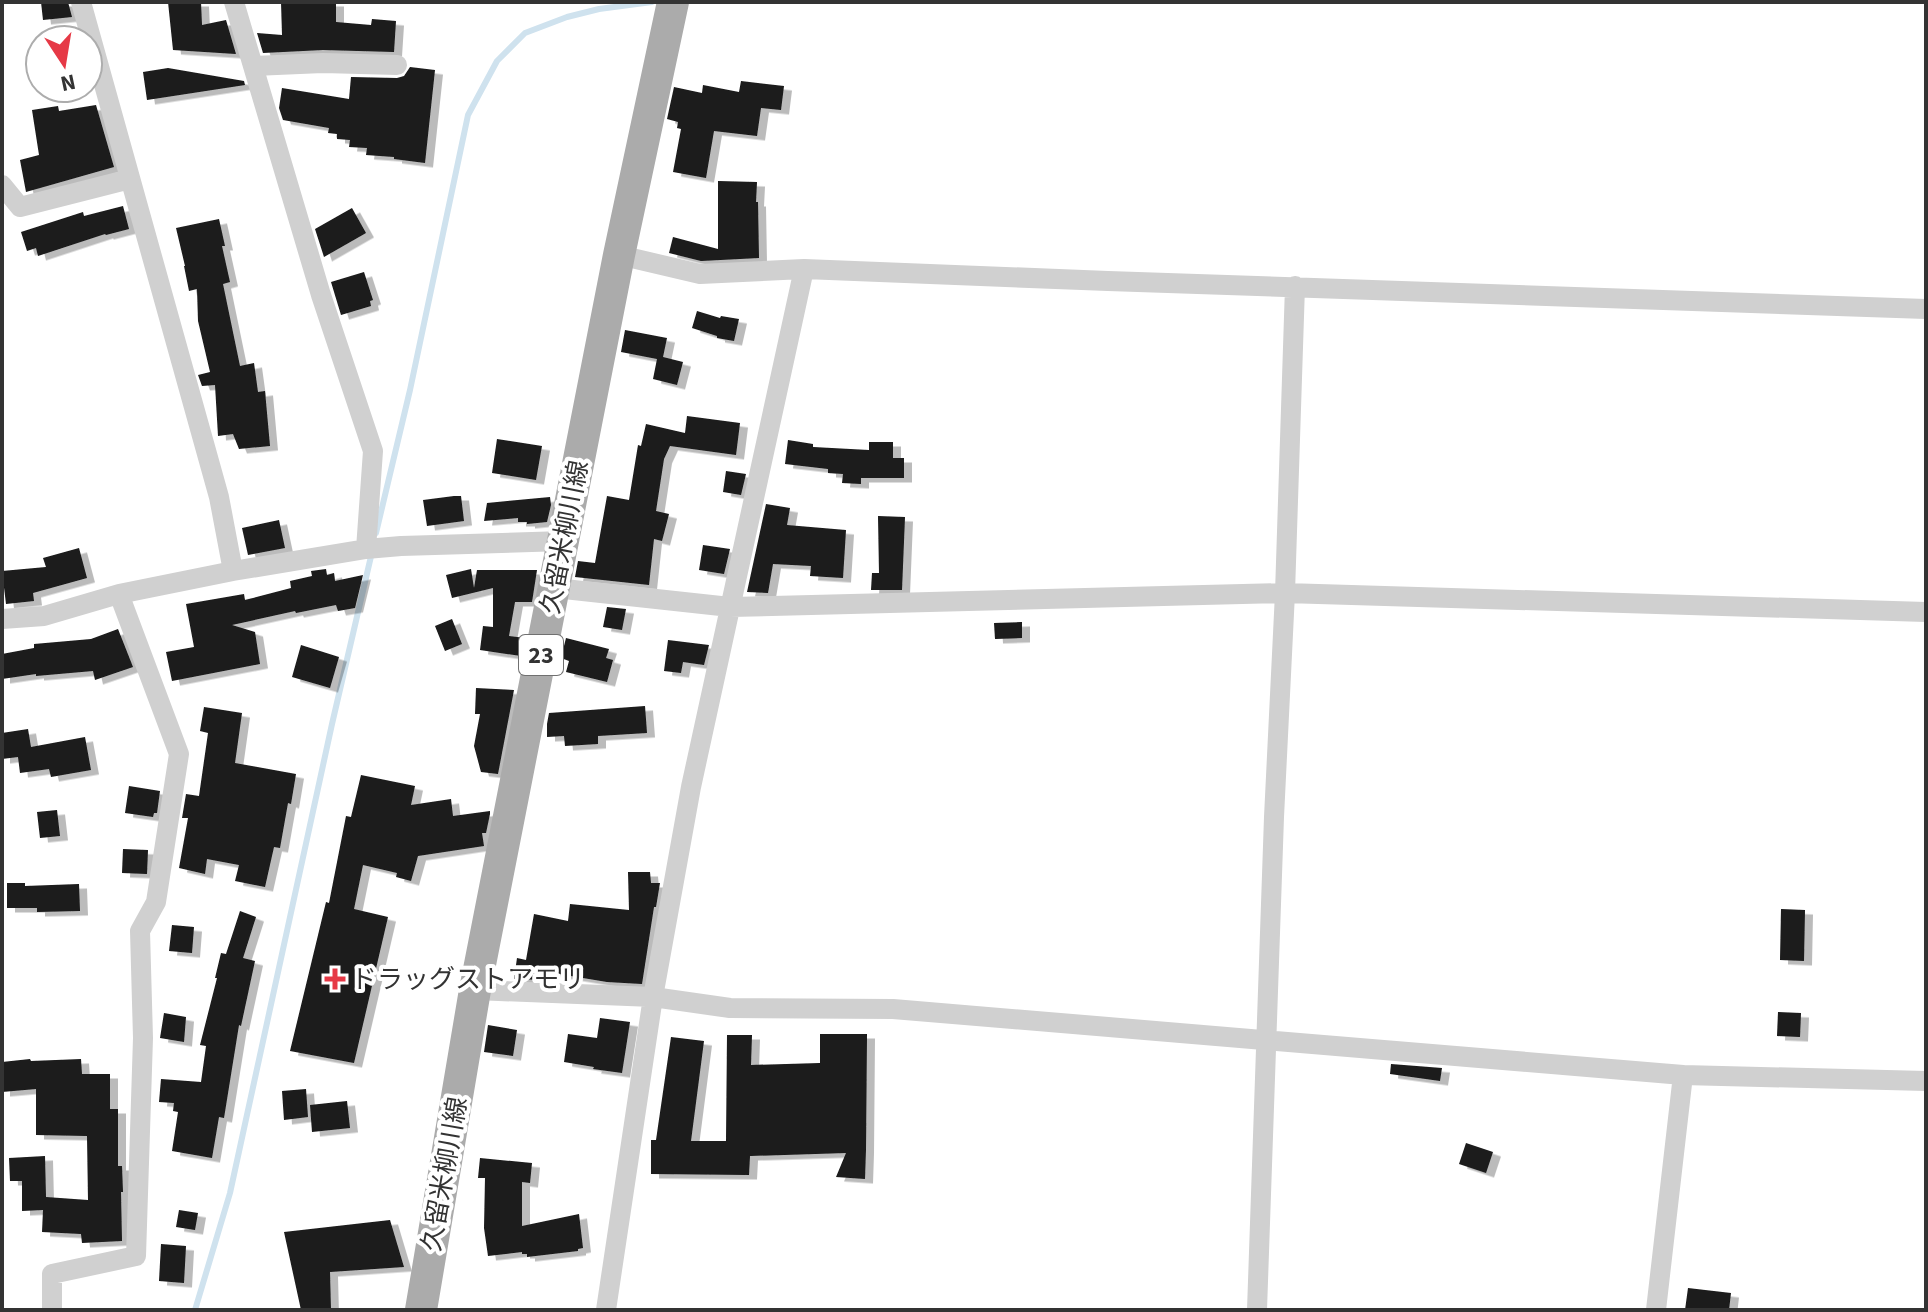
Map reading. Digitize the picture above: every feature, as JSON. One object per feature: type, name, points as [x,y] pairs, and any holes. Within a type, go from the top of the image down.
[{"type":"main road","name":"久留米柳川線","points":[[421,1310],[475,990],[619,255],[673,2]]},
{"type":"street","points":[[81,2],[219,497],[233,571]]},
{"type":"street","points":[[234,2],[321,295],[373,451],[366,549]]},
{"type":"street","points":[[253,66],[323,63],[397,65]]},
{"type":"street","points":[[2,185],[20,207],[130,179]]},
{"type":"street","points":[[619,255],[700,274],[804,269],[1926,309]]},
{"type":"street","points":[[606,1310],[653,997],[691,787],[804,269]]},
{"type":"street","points":[[1257,1310],[1295,286]]},
{"type":"street","points":[[2,619],[44,616],[119,594],[366,549],[564,541]]},
{"type":"street","points":[[555,588],[730,607],[1285,593],[1926,612]]},
{"type":"street","points":[[52,1310],[52,1274],[136,1256],[143,1038],[140,931],[156,902],[179,754],[119,594]]},
{"type":"street","points":[[475,990],[653,997],[730,1008],[893,1009],[1683,1075],[1926,1081]]},
{"type":"street","points":[[1656,1310],[1683,1075]]},
{"type":"building","points":[[41,2],[68,2],[72,17],[43,20]]},
{"type":"building","points":[[168,2],[201,2],[202,25],[226,20],[236,54],[173,50]]},
{"type":"building","points":[[281,2],[336,2],[336,22],[371,25],[372,19],[396,21],[394,52],[323,50],[263,53],[257,33],[282,35]]},
{"type":"building","points":[[410,67],[435,70],[425,163],[366,155],[367,148],[349,147],[350,140],[337,139],[337,134],[328,133],[329,128],[283,120],[279,108],[282,88],[349,99],[351,77],[397,78],[404,76]]},
{"type":"building","points":[[168,68],[244,81],[245,85],[147,100],[143,72]]},
{"type":"building","points":[[741,81],[784,86],[781,110],[761,108],[757,136],[714,131],[706,178],[673,172],[681,129],[677,128],[678,122],[667,119],[674,87],[702,93],[703,85],[739,92]]},
{"type":"building","points":[[96,105],[114,167],[26,192],[20,160],[39,155],[32,110],[58,106],[59,111]]},
{"type":"building","points":[[718,181],[757,182],[759,258],[701,261],[669,253],[673,237],[718,249]]},
{"type":"building","points":[[123,206],[129,229],[38,256],[36,248],[27,251],[21,232],[83,212],[84,216]]},
{"type":"building","points":[[352,208],[366,233],[324,257],[315,229]]},
{"type":"building","points":[[219,219],[230,282],[223,284],[240,366],[254,363],[258,392],[265,391],[270,446],[239,449],[233,434],[218,436],[215,385],[202,386],[198,375],[210,372],[198,321],[197,289],[189,291],[176,228]]},
{"type":"building","points":[[364,272],[373,300],[370,301],[371,306],[341,315],[331,282]]},
{"type":"building","points":[[697,311],[720,318],[739,319],[734,341],[692,328]]},
{"type":"building","points":[[625,330],[667,338],[663,357],[683,362],[677,385],[653,379],[657,359],[621,352]]},
{"type":"building","points":[[687,416],[740,423],[736,455],[670,446],[664,459],[656,511],[669,514],[662,541],[654,539],[649,585],[575,577],[578,561],[595,563],[607,496],[629,500],[638,445],[641,446],[646,424],[685,433]]},
{"type":"building","points":[[497,439],[542,446],[536,480],[492,473]]},
{"type":"building","points":[[788,440],[813,444],[813,447],[869,450],[869,442],[893,442],[893,458],[904,458],[904,478],[861,478],[861,484],[842,483],[843,474],[828,473],[828,469],[785,464]]},
{"type":"building","points":[[726,471],[746,474],[741,495],[723,492]]},
{"type":"building","points":[[461,496],[464,521],[427,526],[423,500]]},
{"type":"building","points":[[550,497],[547,522],[527,524],[518,522],[518,518],[484,521],[487,503]]},
{"type":"building","points":[[766,504],[790,508],[787,525],[846,530],[843,578],[810,576],[811,566],[773,564],[768,593],[747,592]]},
{"type":"building","points":[[878,516],[905,517],[902,590],[871,590],[872,573],[879,573]]},
{"type":"building","points":[[279,520],[285,548],[248,555],[242,528]]},
{"type":"building","points":[[703,545],[730,549],[724,574],[699,570]]},
{"type":"building","points":[[79,548],[87,578],[33,593],[34,601],[6,604],[2,571],[46,567],[43,558]]},
{"type":"building","points":[[326,569],[327,575],[334,573],[335,581],[363,575],[355,608],[338,611],[336,605],[232,625],[255,632],[260,664],[172,681],[166,652],[194,647],[186,604],[244,594],[245,600],[291,588],[290,581],[312,576],[311,571]]},
{"type":"building","points":[[471,569],[474,588],[477,570],[537,570],[532,602],[515,602],[509,636],[525,638],[521,656],[480,650],[483,626],[493,627],[493,588],[452,598],[446,575]]},
{"type":"building","points":[[607,607],[626,609],[622,630],[603,627]]},
{"type":"building","points":[[452,619],[462,644],[445,651],[435,626]]},
{"type":"building","points":[[1022,622],[1022,638],[995,639],[994,623]]},
{"type":"building","points":[[118,629],[133,667],[95,680],[93,671],[2,679],[2,654],[34,648],[34,644],[91,639]]},
{"type":"building","points":[[566,638],[609,649],[606,658],[613,660],[607,682],[566,672],[569,661],[561,658]]},
{"type":"building","points":[[668,640],[709,645],[704,665],[683,662],[681,673],[664,671]]},
{"type":"building","points":[[301,645],[339,657],[330,688],[292,677]]},
{"type":"building","points":[[476,688],[514,690],[498,774],[481,772],[474,746],[480,714],[475,714]]},
{"type":"building","points":[[645,706],[647,733],[598,736],[598,744],[565,746],[564,736],[547,737],[549,713]]},
{"type":"building","points":[[204,707],[242,713],[235,763],[296,774],[280,848],[274,847],[265,887],[235,881],[239,865],[207,859],[205,874],[179,868],[188,818],[182,818],[186,794],[199,796],[208,733],[200,731]]},
{"type":"building","points":[[28,729],[31,747],[85,737],[91,770],[51,777],[49,769],[20,773],[18,757],[2,759],[2,733]]},
{"type":"building","points":[[361,775],[415,786],[411,805],[451,799],[453,816],[490,811],[490,814],[486,833],[482,833],[484,846],[418,856],[411,881],[396,877],[397,873],[363,865],[354,909],[388,917],[354,1063],[290,1051],[326,902],[329,903],[346,816],[351,817]]},
{"type":"building","points":[[129,786],[160,791],[157,813],[153,817],[125,813]]},
{"type":"building","points":[[57,810],[60,836],[40,838],[37,812]]},
{"type":"building","points":[[123,849],[148,850],[147,874],[122,873]]},
{"type":"building","points":[[628,872],[650,872],[651,883],[660,883],[642,984],[607,982],[547,972],[546,980],[514,979],[517,958],[526,960],[534,914],[568,921],[570,904],[629,910]]},
{"type":"building","points":[[7,883],[25,883],[25,886],[79,884],[80,911],[37,912],[37,908],[7,908]]},
{"type":"building","points":[[1781,909],[1805,910],[1804,961],[1780,960]]},
{"type":"building","points":[[240,911],[256,917],[243,958],[255,961],[239,1025],[224,1118],[219,1117],[212,1158],[172,1151],[178,1112],[173,1111],[174,1103],[159,1102],[161,1079],[201,1082],[206,1046],[200,1045],[215,978],[221,953],[226,954]]},
{"type":"building","points":[[172,925],[194,927],[192,953],[169,951]]},
{"type":"building","points":[[1778,1012],[1801,1013],[1800,1037],[1777,1036]]},
{"type":"building","points":[[164,1013],[186,1017],[184,1042],[160,1038]]},
{"type":"building","points":[[600,1018],[630,1022],[622,1073],[564,1062],[568,1034],[597,1038]]},
{"type":"building","points":[[488,1025],[517,1030],[513,1056],[484,1052]]},
{"type":"building","points":[[820,1034],[867,1034],[865,1179],[836,1177],[846,1153],[750,1156],[749,1175],[651,1174],[651,1140],[656,1140],[671,1037],[704,1041],[691,1141],[726,1141],[727,1035],[752,1035],[751,1065],[820,1063]]},
{"type":"building","points":[[81,1059],[82,1074],[110,1074],[110,1109],[118,1109],[118,1166],[122,1166],[123,1192],[122,1241],[82,1243],[81,1234],[42,1232],[43,1210],[22,1211],[22,1181],[10,1181],[9,1158],[45,1156],[46,1197],[88,1200],[87,1136],[36,1135],[36,1089],[2,1092],[2,1062]]},
{"type":"building","points":[[1391,1064],[1442,1068],[1440,1081],[1390,1074]]},
{"type":"building","points":[[306,1089],[308,1117],[284,1120],[282,1091]]},
{"type":"building","points":[[347,1101],[350,1128],[312,1132],[310,1105]]},
{"type":"building","points":[[1466,1143],[1493,1152],[1486,1173],[1459,1164]]},
{"type":"building","points":[[480,1158],[532,1163],[530,1183],[522,1182],[522,1226],[579,1214],[583,1248],[527,1257],[522,1252],[488,1256],[484,1228],[485,1178],[478,1178]]},
{"type":"building","points":[[179,1210],[198,1213],[195,1230],[176,1227]]},
{"type":"building","points":[[390,1220],[404,1267],[330,1272],[331,1310],[301,1310],[284,1232]]},
{"type":"building","points":[[161,1244],[186,1246],[184,1283],[159,1281]]},
{"type":"building","points":[[1688,1288],[1731,1293],[1729,1310],[1685,1310]]},
{"type":"waterway","points":[[376,533],[410,390],[468,115],[497,61],[525,33],[599,9],[652,2]]},
{"type":"waterway","points":[[195,1310],[230,1193],[372,552]]},
{"type":"place","name":"ドラッグストアモリ","points":[[335,979]]}]
